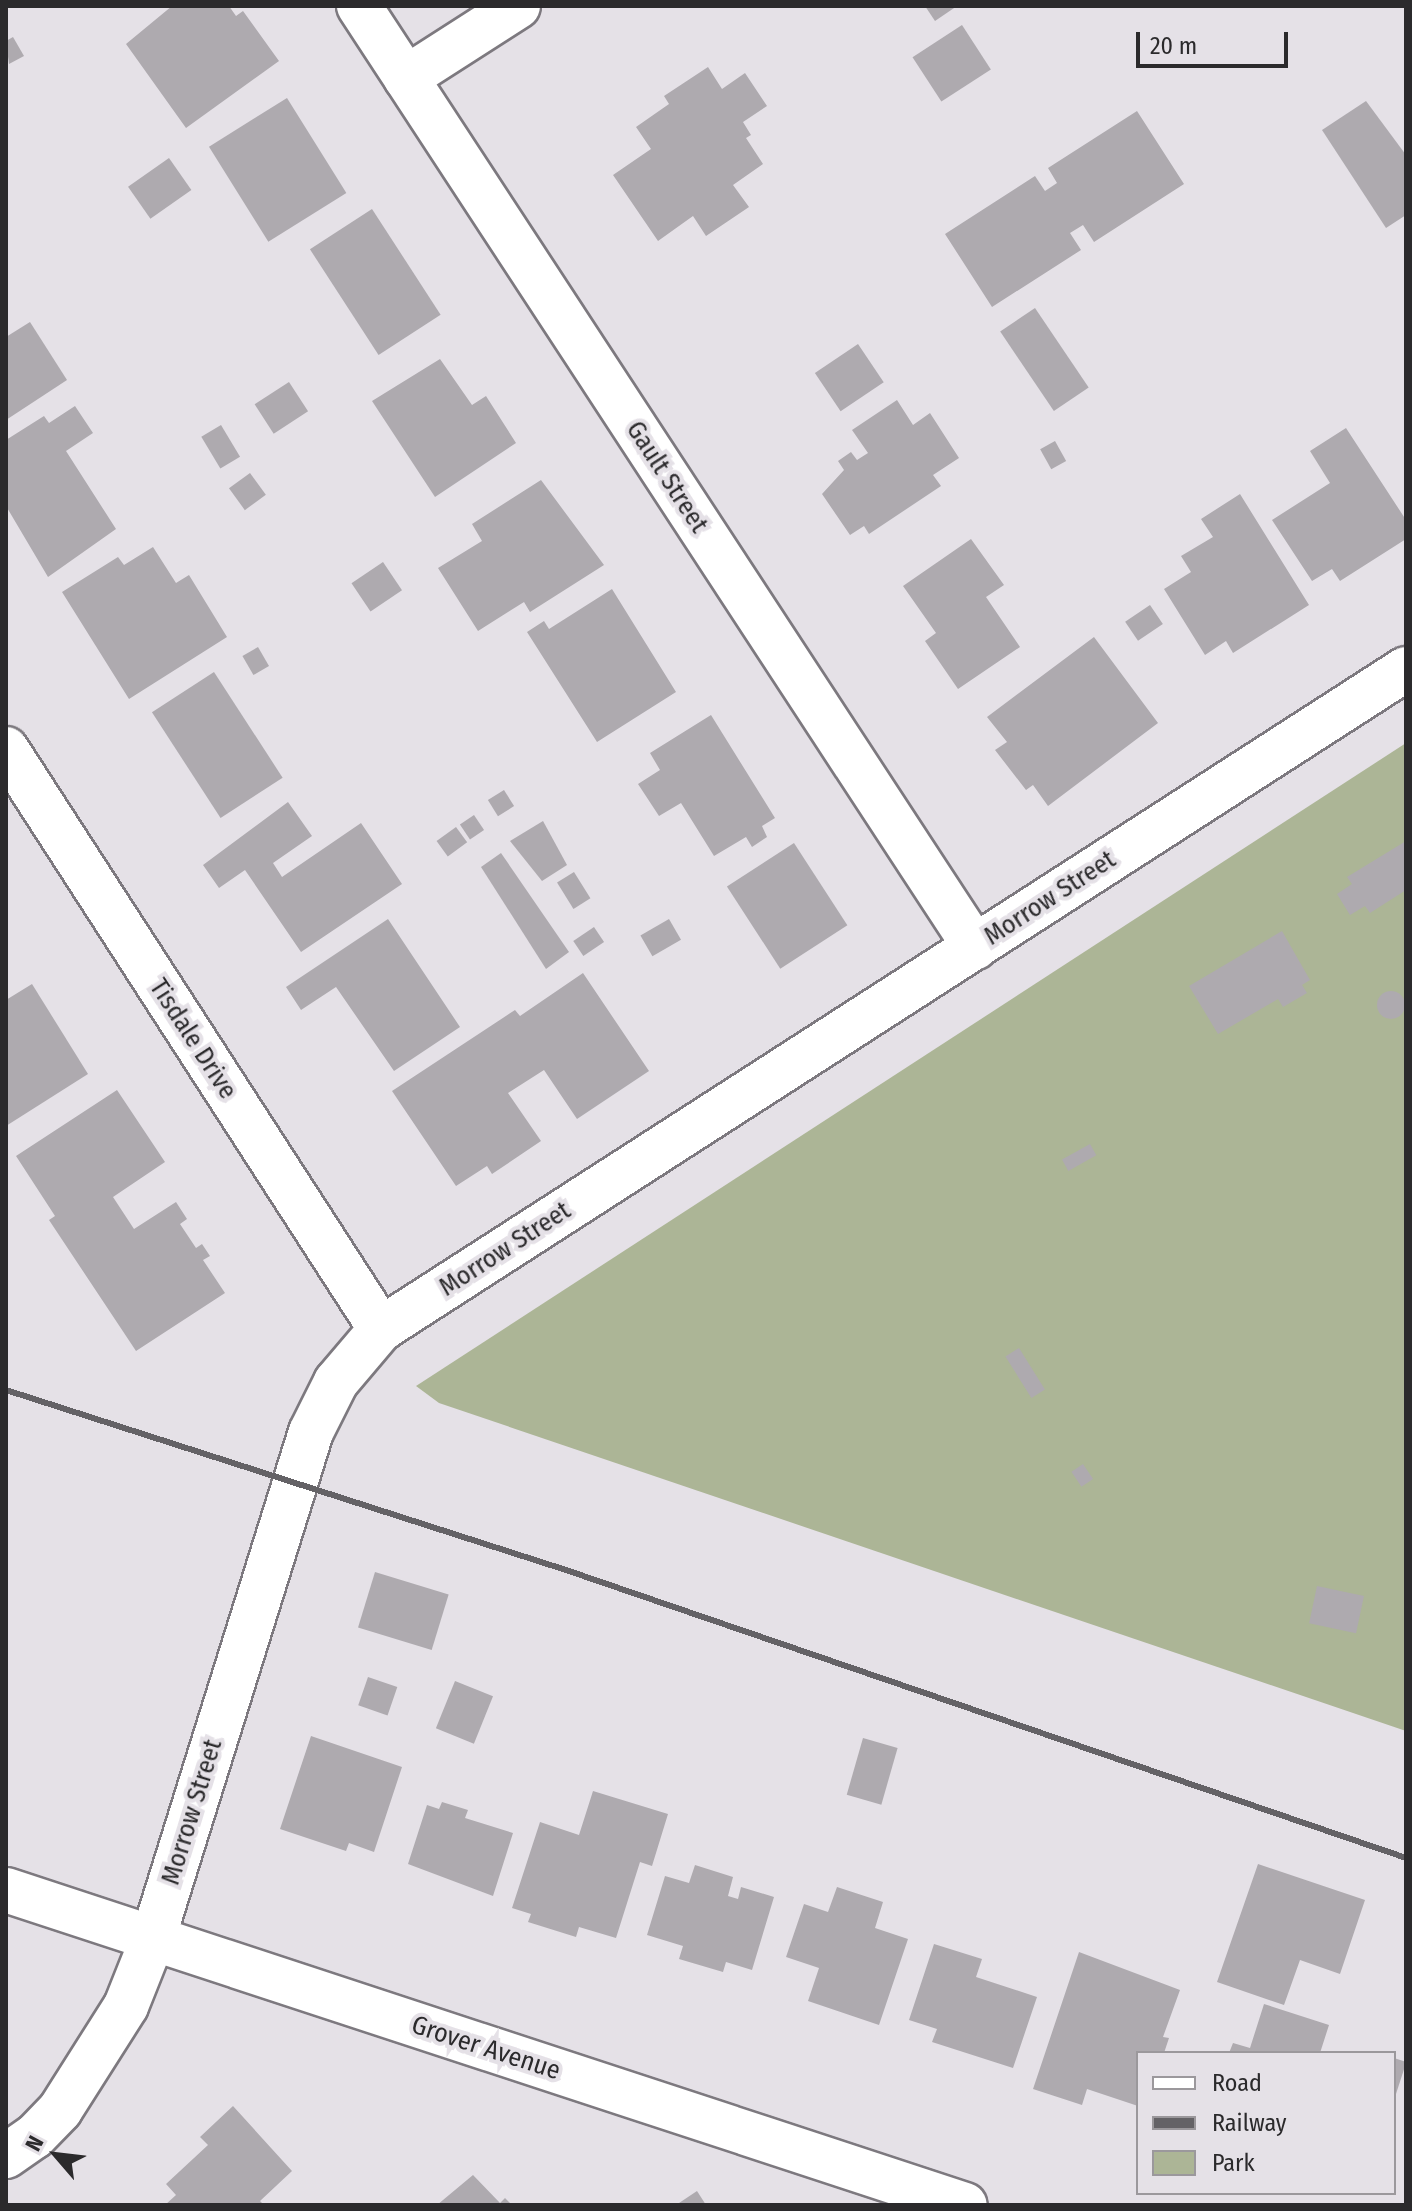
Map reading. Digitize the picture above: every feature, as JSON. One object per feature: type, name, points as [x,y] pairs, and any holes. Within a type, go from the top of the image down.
[{"type":"street","name":"Gault Street","points":[[359,6],[975,947]]},
{"type":"street","points":[[406,78],[518,6]]},
{"type":"street","name":"Morrow Street","points":[[6,2156],[35,2136],[85,2078],[126,2006],[153,1938],[311,1432],[336,1382],[381,1329],[1406,669]]},
{"type":"street","name":"Tisdale Drive","points":[[6,749],[381,1329]]},
{"type":"street","name":"Grover Avenue","points":[[6,1890],[965,2205]]},
{"type":"green space","points":[[1406,743],[1406,1731],[439,1403],[416,1386]]},
{"type":"building","points":[[172,6],[229,6],[236,16],[243,11],[279,61],[186,128],[126,44]]},
{"type":"building","points":[[925,6],[957,6],[935,21]]},
{"type":"building","points":[[962,25],[991,69],[941,102],[913,57]]},
{"type":"building","points":[[13,37],[24,56],[9,64],[6,41]]},
{"type":"building","points":[[708,67],[722,89],[745,73],[767,106],[743,122],[751,135],[746,138],[763,164],[733,185],[749,207],[706,236],[693,216],[658,241],[613,175],[651,149],[636,127],[669,104],[664,96]]},
{"type":"building","points":[[287,98],[346,193],[268,242],[209,147]]},
{"type":"building","points":[[1366,101],[1406,155],[1406,215],[1386,228],[1322,130]]},
{"type":"building","points":[[1137,111],[1184,184],[1094,242],[1083,225],[1070,233],[1081,250],[992,307],[945,234],[1035,176],[1045,191],[1057,183],[1048,168]]},
{"type":"building","points":[[169,158],[191,190],[150,219],[128,187]]},
{"type":"building","points":[[372,209],[441,315],[379,355],[310,249]]},
{"type":"building","points":[[1035,308],[1089,388],[1054,411],[1000,331]]},
{"type":"building","points":[[30,322],[67,380],[6,420],[6,337]]},
{"type":"building","points":[[858,344],[884,382],[841,411],[815,373]]},
{"type":"building","points":[[440,359],[472,405],[486,396],[516,443],[435,497],[372,401]]},
{"type":"building","points":[[289,382],[308,411],[274,434],[255,404]]},
{"type":"building","points":[[897,400],[913,425],[930,413],[959,458],[933,475],[941,486],[869,534],[864,526],[850,535],[822,494],[844,470],[838,461],[851,452],[857,460],[868,453],[852,430]]},
{"type":"building","points":[[75,406],[93,433],[66,451],[116,529],[48,577],[6,506],[6,440],[44,416],[49,423]]},
{"type":"building","points":[[221,425],[240,457],[220,469],[201,437]]},
{"type":"building","points":[[1346,428],[1406,520],[1406,539],[1340,581],[1332,569],[1312,581],[1272,520],[1330,483],[1310,451]]},
{"type":"building","points":[[1055,441],[1066,461],[1051,469],[1040,449]]},
{"type":"building","points":[[250,473],[266,495],[245,510],[229,488]]},
{"type":"building","points":[[541,480],[604,565],[530,612],[524,602],[478,631],[438,568],[482,541],[472,524]]},
{"type":"building","points":[[1240,494],[1309,605],[1233,653],[1226,641],[1205,655],[1164,589],[1191,572],[1181,556],[1213,537],[1201,519]]},
{"type":"building","points":[[971,539],[1004,585],[986,597],[1020,647],[958,689],[925,641],[936,633],[903,586]]},
{"type":"building","points":[[153,547],[176,583],[189,575],[227,637],[129,699],[62,592],[118,557],[124,565]]},
{"type":"building","points":[[383,562],[402,590],[371,611],[351,583]]},
{"type":"building","points":[[612,589],[676,692],[597,742],[527,632],[544,621],[549,629]]},
{"type":"building","points":[[1150,605],[1163,624],[1138,641],[1125,622]]},
{"type":"building","points":[[1094,637],[1158,723],[1048,806],[1033,785],[1026,790],[995,750],[1007,742],[987,717]]},
{"type":"building","points":[[258,647],[269,666],[253,675],[242,656]]},
{"type":"building","points":[[214,672],[283,778],[221,818],[152,712]]},
{"type":"building","points":[[711,715],[775,818],[762,826],[767,837],[752,847],[746,837],[714,856],[681,803],[659,816],[638,784],[660,770],[650,753]]},
{"type":"building","points":[[504,790],[514,806],[498,816],[488,800]]},
{"type":"building","points":[[288,802],[312,836],[273,863],[282,877],[361,823],[402,884],[301,952],[245,870],[219,888],[203,865]]},
{"type":"building","points":[[474,815],[484,830],[470,839],[460,825]]},
{"type":"building","points":[[543,821],[567,865],[542,881],[510,841]]},
{"type":"building","points":[[456,827],[467,842],[448,856],[437,841]]},
{"type":"building","points":[[1406,841],[1406,890],[1370,913],[1365,906],[1350,915],[1337,894],[1352,884],[1347,877]]},
{"type":"building","points":[[794,843],[847,925],[780,969],[727,887]]},
{"type":"building","points":[[501,853],[569,952],[546,969],[481,867]]},
{"type":"building","points":[[574,872],[590,898],[573,909],[557,883]]},
{"type":"building","points":[[388,919],[460,1027],[394,1071],[336,987],[301,1010],[286,987]]},
{"type":"building","points":[[669,919],[681,940],[652,956],[640,936]]},
{"type":"building","points":[[594,927],[604,942],[583,956],[573,941]]},
{"type":"building","points":[[1282,931],[1310,980],[1302,985],[1307,993],[1283,1007],[1278,999],[1218,1034],[1189,986]]},
{"type":"building","points":[[583,973],[649,1071],[577,1119],[544,1070],[508,1093],[541,1141],[492,1174],[487,1166],[456,1186],[392,1091],[515,1010],[520,1016]]},
{"type":"building","points":[[32,984],[88,1074],[6,1126],[6,1000]]},
{"type":"building","points":[[1391,991],[1401,995],[1405,1005],[1401,1015],[1391,1019],[1381,1015],[1377,1005],[1381,995]]},
{"type":"building","points":[[117,1090],[165,1162],[113,1197],[134,1229],[176,1202],[187,1219],[180,1224],[196,1248],[202,1244],[210,1256],[203,1260],[225,1293],[136,1351],[49,1220],[55,1216],[16,1156]]},
{"type":"building","points":[[1090,1144],[1096,1155],[1068,1171],[1062,1160]]},
{"type":"building","points":[[1019,1348],[1045,1390],[1031,1398],[1005,1356]]},
{"type":"building","points":[[1083,1464],[1093,1479],[1081,1487],[1071,1472]]},
{"type":"building","points":[[375,1572],[449,1595],[432,1650],[358,1627]]},
{"type":"building","points":[[1317,1586],[1364,1596],[1356,1633],[1309,1623]]},
{"type":"building","points":[[368,1677],[397,1687],[388,1715],[358,1705]]},
{"type":"building","points":[[455,1681],[493,1696],[474,1744],[436,1728]]},
{"type":"building","points":[[311,1736],[402,1767],[374,1852],[349,1843],[346,1851],[280,1829]]},
{"type":"building","points":[[863,1738],[898,1748],[881,1805],[847,1795]]},
{"type":"building","points":[[593,1791],[668,1814],[652,1866],[640,1862],[616,1938],[579,1927],[576,1937],[528,1922],[531,1914],[512,1908],[540,1822],[579,1835]]},
{"type":"building","points":[[442,1802],[468,1810],[465,1818],[513,1833],[493,1896],[408,1864],[427,1805],[439,1809]]},
{"type":"building","points":[[1258,1864],[1365,1900],[1340,1974],[1300,1960],[1284,2005],[1217,1982]]},
{"type":"building","points":[[695,1865],[733,1877],[728,1896],[738,1899],[741,1887],[774,1897],[752,1970],[726,1962],[723,1972],[679,1959],[683,1946],[647,1935],[665,1876],[689,1883]]},
{"type":"building","points":[[837,1887],[883,1902],[875,1928],[908,1939],[879,2025],[808,2001],[819,1968],[786,1957],[804,1904],[828,1912]]},
{"type":"building","points":[[934,1944],[982,1959],[976,1977],[1037,1997],[1013,2068],[932,2042],[937,2029],[909,2020]]},
{"type":"building","points":[[1079,1952],[1180,1990],[1163,2037],[1169,2038],[1165,2051],[1136,2051],[1136,2105],[1087,2089],[1082,2105],[1033,2089]]},
{"type":"building","points":[[1264,2004],[1329,2025],[1321,2051],[1230,2051],[1233,2043],[1250,2048]]},
{"type":"building","points":[[1396,2059],[1406,2063],[1396,2094]]},
{"type":"building","points":[[233,2106],[292,2171],[260,2201],[264,2205],[165,2205],[176,2195],[166,2184],[208,2145],[200,2137]]},
{"type":"building","points":[[473,2175],[500,2203],[505,2198],[512,2205],[437,2205]]},
{"type":"building","points":[[697,2191],[706,2205],[676,2205]]},
{"type":"railway","points":[[6,1390],[566,1570],[1406,1858]]}]
